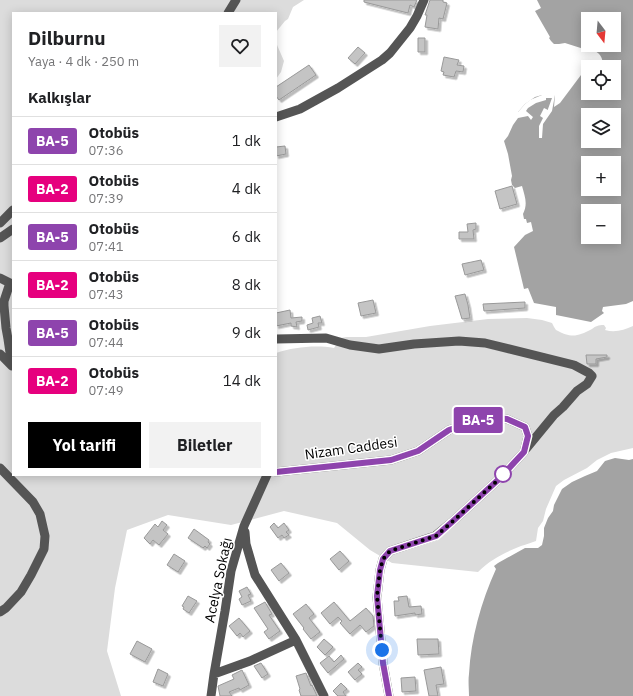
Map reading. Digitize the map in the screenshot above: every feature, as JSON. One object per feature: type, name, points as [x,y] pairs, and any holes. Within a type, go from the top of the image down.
[{"type":"street","points":[[229,12],[236,0]]},
{"type":"street","points":[[277,118],[300,108],[338,88],[382,60],[390,53],[410,28],[424,0]]},
{"type":"street","points":[[0,223],[12,211]]},
{"type":"street","points":[[0,238],[12,230]]},
{"type":"street","points":[[0,278],[12,280],[4,301],[6,328],[12,367]]},
{"type":"street","points":[[277,339],[326,338],[350,345],[378,349],[414,344],[459,341],[485,343],[574,365],[592,376],[587,384],[577,391],[554,415],[524,452],[499,479],[452,522],[436,536],[390,551],[383,559],[380,570],[377,596],[383,663],[389,696]]},
{"type":"street","points":[[0,354],[12,367]]},
{"type":"street","name":"Nizam Caddesi","points":[[277,472],[391,460],[418,451],[449,430],[487,417],[507,419],[525,427],[528,436],[524,452]]},
{"type":"street","points":[[0,468],[33,502],[40,514],[45,536],[44,549],[32,575],[21,592],[6,608],[0,612]]},
{"type":"street","name":"Acelya Sokağı","points":[[212,696],[214,674],[226,611],[231,571],[244,526],[267,476]]},
{"type":"street","points":[[244,526],[246,544],[255,575],[296,640],[324,696]]},
{"type":"street","points":[[214,674],[250,661],[296,640]]},
{"type":"shaded area","points":[[0,0],[304,0],[293,7],[288,19],[277,31],[277,12],[12,12],[12,476],[277,476],[277,353],[305,347],[334,348],[341,338],[346,337],[366,337],[430,326],[488,319],[527,318],[542,320],[552,323],[556,330],[574,336],[582,334],[600,325],[604,325],[606,328],[605,330],[612,331],[623,330],[633,326],[633,448],[611,453],[597,460],[587,468],[556,486],[546,509],[543,521],[538,528],[536,541],[503,554],[488,563],[478,572],[392,563],[370,550],[337,523],[284,511],[231,525],[168,515],[127,530],[115,588],[107,651],[121,696],[0,696]]},
{"type":"shaded area","points":[[537,0],[633,0],[633,301],[626,304],[603,307],[602,311],[604,313],[591,322],[556,315],[556,307],[534,303],[528,288],[524,289],[514,247],[525,235],[533,231],[531,222],[527,223],[526,219],[524,219],[523,214],[526,200],[522,186],[515,188],[512,185],[508,154],[504,141],[518,118],[518,112],[525,104],[535,97],[542,95],[555,95],[554,107],[560,103],[581,75],[581,100],[621,100],[621,60],[602,60],[597,52],[621,52],[621,12],[581,12],[581,48],[565,43],[554,44],[549,38],[550,37],[535,11],[541,8]]},
{"type":"shaded area","points":[[277,45],[284,61],[281,72],[277,78]]},
{"type":"shaded area","points":[[615,458],[629,460],[633,459],[633,696],[469,696],[470,661],[474,634],[481,607],[496,569],[494,566],[525,548],[538,548],[542,545],[544,528],[562,489],[572,482],[597,471],[605,461]]},
{"type":"pier","points":[[542,95],[555,95],[552,111],[543,124],[542,138],[539,138],[539,126],[543,118],[540,116],[544,108],[548,110],[552,98],[546,98],[546,100],[536,103],[528,108],[526,111],[533,117],[531,120],[528,116],[518,118],[518,112],[530,100]]},
{"type":"building","points":[[364,0],[417,0],[414,7],[410,5],[408,13],[364,2]]},
{"type":"building","points":[[430,0],[443,0],[443,2],[447,3],[443,19],[439,18],[438,29],[425,27],[427,15],[425,15]]},
{"type":"building","points":[[418,38],[425,38],[425,52],[418,52]]},
{"type":"building","points":[[358,47],[365,53],[355,64],[348,58]]},
{"type":"building","points":[[444,57],[459,60],[457,65],[464,66],[463,72],[456,71],[454,77],[443,75],[444,72],[441,71]]},
{"type":"building","points":[[309,65],[316,75],[279,100],[277,97],[277,86]]},
{"type":"building","points":[[285,146],[286,154],[277,156],[277,147]]},
{"type":"building","points":[[512,186],[517,204],[500,209],[495,191]]},
{"type":"building","points":[[476,223],[476,229],[473,230],[474,239],[459,239],[459,232],[468,232],[467,224]]},
{"type":"building","points":[[481,260],[484,270],[465,275],[462,264]]},
{"type":"building","points":[[465,294],[470,318],[462,319],[455,296]]},
{"type":"building","points":[[373,300],[376,313],[361,316],[358,303]]},
{"type":"building","points":[[525,302],[525,308],[484,311],[483,304]]},
{"type":"building","points":[[290,310],[291,318],[302,317],[302,321],[296,322],[297,327],[291,326],[291,323],[277,326],[277,313]]},
{"type":"building","points":[[320,316],[322,323],[318,323],[319,327],[308,330],[307,325],[313,323],[312,318]]},
{"type":"building","points":[[586,355],[607,355],[607,357],[596,359],[596,364],[587,364]]},
{"type":"building","points":[[162,521],[167,525],[163,530],[168,534],[159,545],[153,540],[150,544],[144,538],[155,524],[158,527]]},
{"type":"building","points":[[274,523],[278,528],[284,523],[289,530],[286,532],[289,535],[284,538],[282,535],[278,538],[270,527]]},
{"type":"building","points":[[194,529],[209,540],[208,542],[210,544],[207,548],[205,546],[203,548],[188,538]]},
{"type":"building","points":[[340,551],[349,561],[339,570],[330,559]]},
{"type":"building","points":[[174,554],[185,561],[178,572],[167,565]]},
{"type":"building","points":[[281,563],[289,573],[279,581],[271,570]]},
{"type":"building","points":[[247,587],[251,594],[248,595],[251,601],[242,605],[239,599],[242,597],[239,591]]},
{"type":"building","points":[[188,596],[197,601],[189,613],[183,609],[184,607],[182,606]]},
{"type":"building","points":[[407,596],[409,607],[421,606],[422,614],[415,615],[415,613],[395,616],[394,601],[399,601],[398,597]]},
{"type":"building","points":[[265,602],[272,614],[269,615],[280,631],[269,639],[264,632],[268,629],[254,608]]},
{"type":"building","points":[[334,602],[350,621],[366,608],[373,616],[374,626],[366,632],[360,625],[350,634],[340,623],[342,621],[338,617],[330,624],[321,613]]},
{"type":"building","points":[[306,604],[314,614],[309,618],[320,632],[311,639],[293,614]]},
{"type":"building","points":[[239,618],[250,631],[243,637],[240,633],[237,636],[229,626]]},
{"type":"building","points":[[324,639],[333,647],[325,655],[317,647]]},
{"type":"building","points":[[417,639],[438,639],[439,654],[418,655]]},
{"type":"building","points":[[137,641],[152,649],[145,662],[130,654]]},
{"type":"building","points":[[341,655],[344,659],[328,673],[320,663],[329,656],[334,662]]},
{"type":"building","points":[[261,663],[268,674],[262,678],[254,666]]},
{"type":"building","points":[[358,663],[362,667],[358,670],[362,674],[355,680],[348,672]]},
{"type":"building","points":[[441,667],[444,684],[436,685],[438,696],[429,696],[424,670]]},
{"type":"building","points":[[158,669],[168,674],[163,686],[153,682]]},
{"type":"building","points":[[242,670],[249,685],[240,690],[239,688],[229,692],[232,696],[220,696],[218,686],[234,679],[232,675]]},
{"type":"building","points":[[306,673],[317,696],[301,696],[296,676]]},
{"type":"building","points":[[415,677],[416,691],[402,692],[401,678]]},
{"type":"building","points":[[341,683],[347,689],[343,692],[346,696],[338,696],[333,691]]},
{"type":"bus line","name":"BA-5","points":[[277,472],[391,460],[418,451],[449,430],[487,417],[507,419],[525,427],[528,436],[524,452],[499,479],[436,536],[390,551],[383,559],[380,570],[377,596],[383,663],[389,696]]},
{"type":"route","points":[[382,650],[377,596],[380,570],[383,559],[390,551],[436,536],[503,474]]}]
